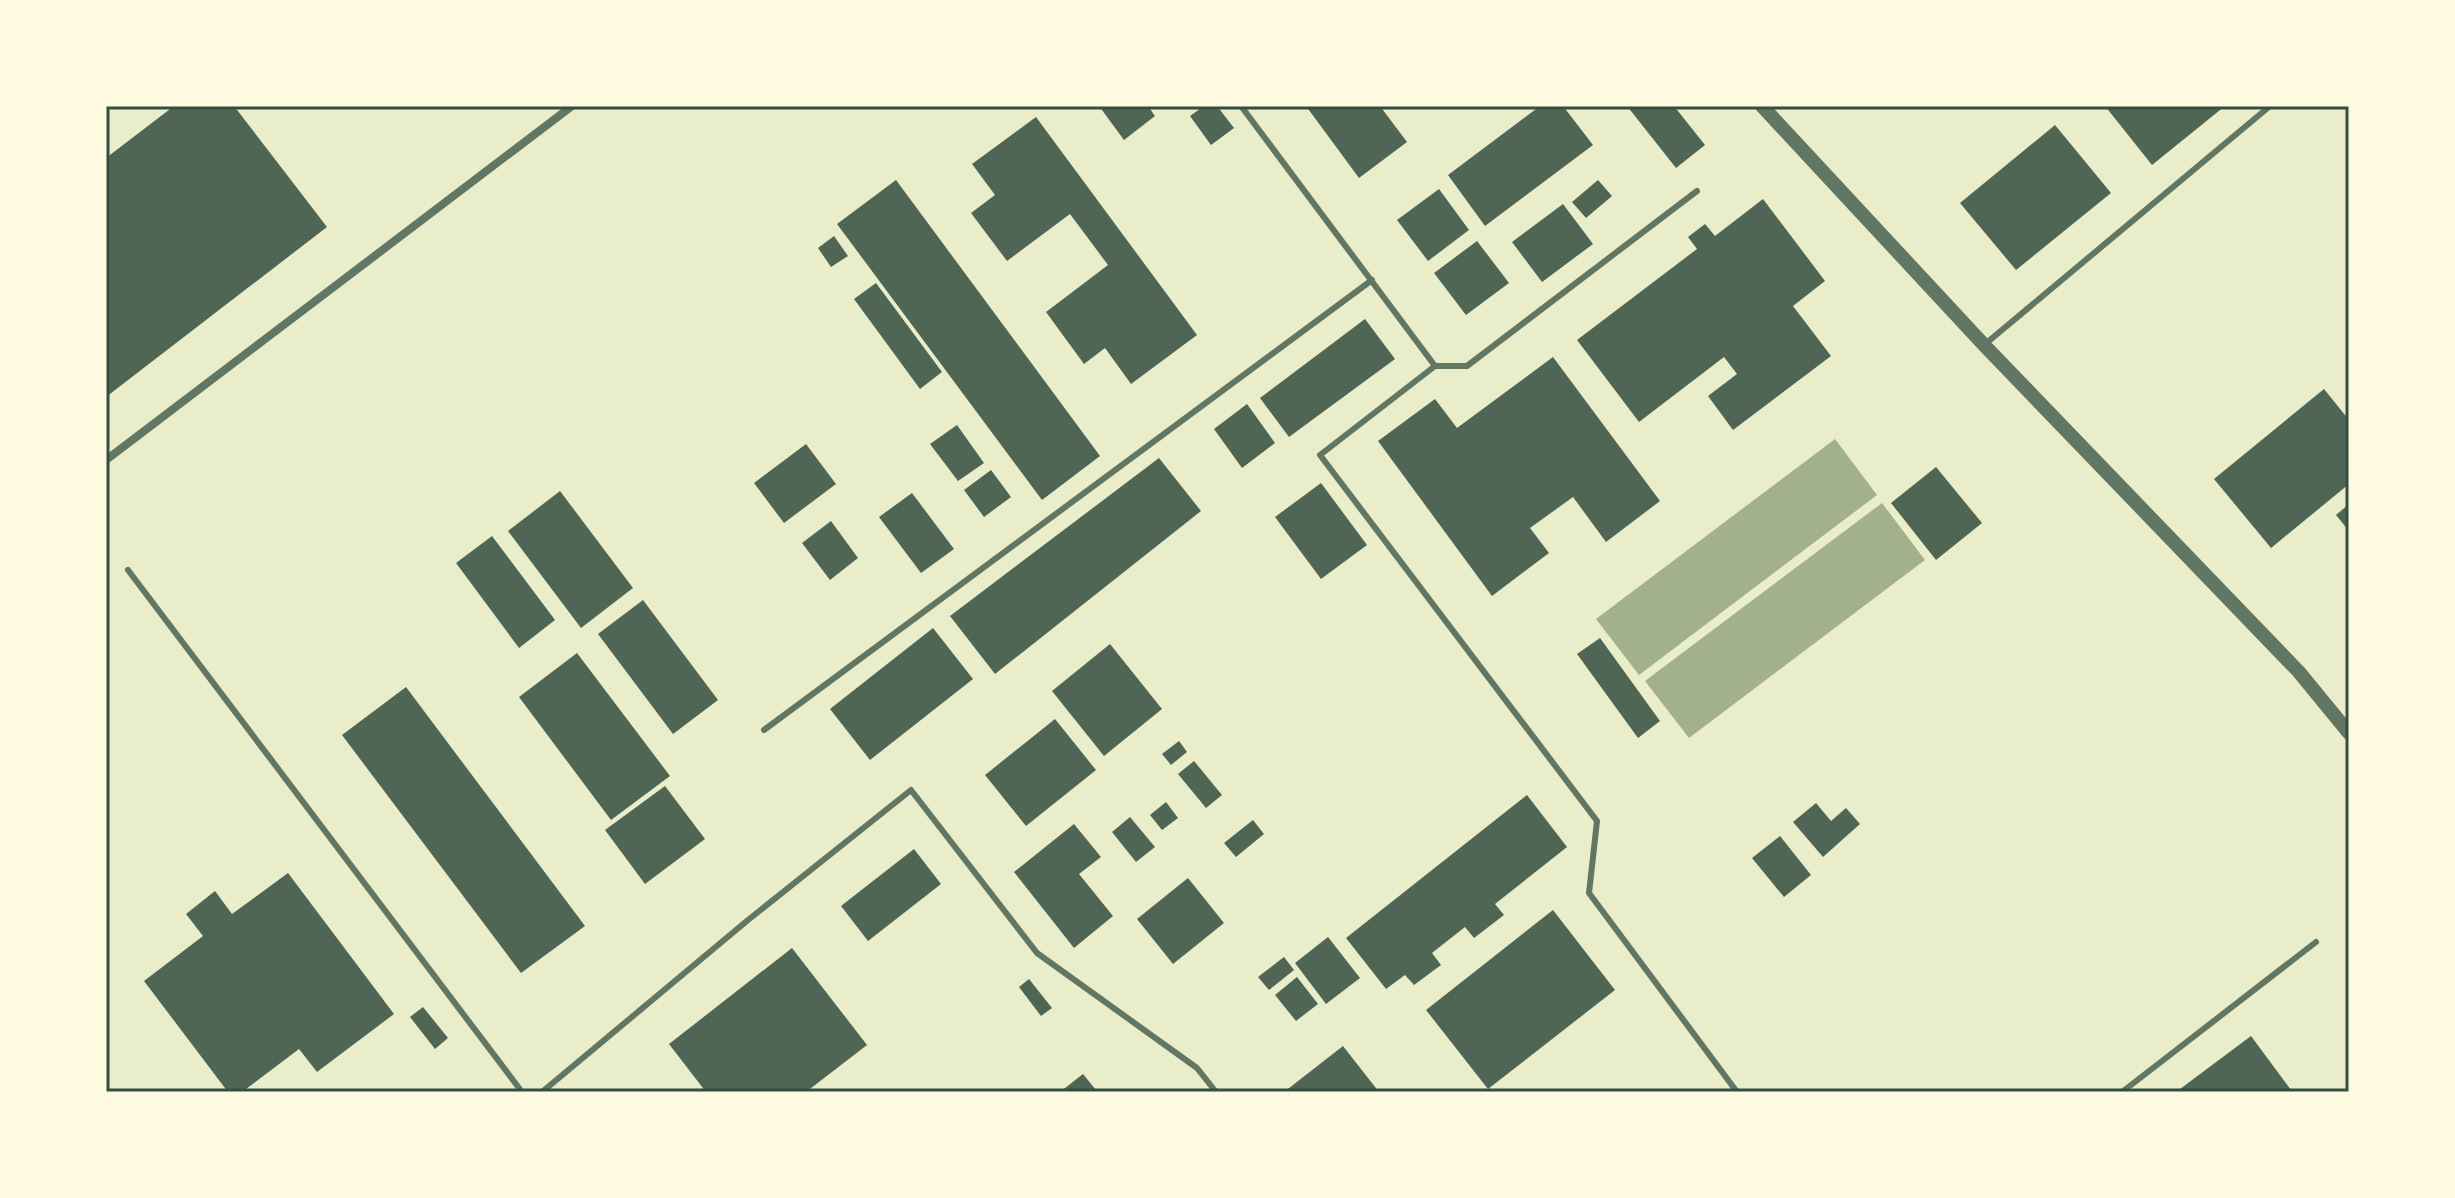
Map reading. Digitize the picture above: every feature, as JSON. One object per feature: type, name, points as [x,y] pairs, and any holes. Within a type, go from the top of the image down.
[{"type":"street","points":[[106,460],[572,106]]},
{"type":"street","points":[[1762,106],[1984,345],[2299,672],[2349,733]]},
{"type":"lane","points":[[1241,106],[1435,366]]},
{"type":"lane","points":[[1984,345],[2270,106]]},
{"type":"lane","points":[[1697,191],[1467,366],[1435,366],[1320,455],[1597,821],[1589,893],[1737,1092]]},
{"type":"lane","points":[[764,730],[1372,280]]},
{"type":"lane","points":[[128,570],[522,1092]]},
{"type":"lane","points":[[542,1092],[748,920],[911,790],[1037,953],[1197,1068],[1216,1092]]},
{"type":"lane","points":[[2122,1092],[2316,942]]},
{"type":"shaded area","points":[[1835,439],[1877,495],[1639,675],[1596,619]]},
{"type":"shaded area","points":[[1882,503],[1925,560],[1689,738],[1645,681]]},
{"type":"building","points":[[174,106],[234,106],[327,227],[106,397],[106,158]]},
{"type":"building","points":[[1099,106],[1148,106],[1155,116],[1124,140]]},
{"type":"building","points":[[1204,106],[1217,106],[1234,128],[1211,145],[1190,116]]},
{"type":"building","points":[[1306,106],[1380,106],[1407,142],[1359,178]]},
{"type":"building","points":[[1540,106],[1563,106],[1593,145],[1485,226],[1448,175]]},
{"type":"building","points":[[1627,106],[1674,106],[1705,145],[1676,168]]},
{"type":"building","points":[[2105,106],[2225,106],[2152,165]]},
{"type":"building","points":[[1036,117],[1197,335],[1131,384],[1105,348],[1084,364],[1046,312],[1108,265],[1070,214],[1007,261],[971,213],[995,195],[972,164]]},
{"type":"building","points":[[2055,125],[2111,193],[2016,270],[1960,203]]},
{"type":"building","points":[[896,180],[1100,456],[1042,500],[837,224]]},
{"type":"building","points":[[1598,180],[1612,196],[1586,218],[1572,202]]},
{"type":"building","points":[[1439,189],[1469,230],[1428,261],[1397,220]]},
{"type":"building","points":[[1763,199],[1825,281],[1793,306],[1831,356],[1733,430],[1708,396],[1737,374],[1724,357],[1639,422],[1577,340],[1697,249],[1688,237],[1705,224],[1715,236]]},
{"type":"building","points":[[1563,204],[1593,244],[1542,282],[1512,242]]},
{"type":"building","points":[[834,236],[848,256],[831,267],[818,248]]},
{"type":"building","points":[[1477,241],[1509,283],[1466,315],[1434,273]]},
{"type":"building","points":[[876,283],[942,372],[920,389],[854,299]]},
{"type":"building","points":[[1365,319],[1395,359],[1289,437],[1260,398]]},
{"type":"building","points":[[1553,357],[1660,501],[1606,542],[1573,497],[1530,528],[1549,553],[1492,596],[1378,441],[1435,399],[1457,428]]},
{"type":"building","points":[[2324,389],[2349,420],[2349,484],[2271,548],[2214,479]]},
{"type":"building","points":[[1247,404],[1275,443],[1242,468],[1214,429]]},
{"type":"building","points":[[957,425],[984,463],[958,481],[930,444]]},
{"type":"building","points":[[806,444],[836,484],[784,523],[754,483]]},
{"type":"building","points":[[1159,458],[1201,511],[995,674],[950,616]]},
{"type":"building","points":[[1936,467],[1982,523],[1936,560],[1891,503]]},
{"type":"building","points":[[991,470],[1011,497],[984,517],[964,490]]},
{"type":"building","points":[[1321,483],[1367,545],[1321,579],[1275,517]]},
{"type":"building","points":[[560,491],[633,588],[581,628],[508,531]]},
{"type":"building","points":[[912,493],[954,549],[921,573],[879,517]]},
{"type":"building","points":[[2349,504],[2349,531],[2336,515]]},
{"type":"building","points":[[831,521],[858,558],[830,580],[802,543]]},
{"type":"building","points":[[492,536],[555,620],[519,648],[456,563]]},
{"type":"building","points":[[643,600],[718,700],[673,734],[598,634]]},
{"type":"building","points":[[933,628],[973,679],[870,760],[830,709]]},
{"type":"building","points":[[1600,638],[1660,721],[1638,738],[1577,654]]},
{"type":"building","points":[[1110,644],[1162,709],[1104,756],[1052,691]]},
{"type":"building","points":[[577,653],[670,776],[611,820],[519,697]]},
{"type":"building","points":[[406,687],[585,926],[521,973],[342,735]]},
{"type":"building","points":[[1055,719],[1096,770],[1026,826],[985,775]]},
{"type":"building","points":[[1179,741],[1187,752],[1171,765],[1162,754]]},
{"type":"building","points":[[1194,761],[1222,795],[1206,808],[1178,774]]},
{"type":"building","points":[[665,786],[705,839],[645,884],[605,830]]},
{"type":"building","points":[[1527,795],[1567,847],[1495,904],[1504,915],[1474,938],[1465,927],[1432,953],[1441,965],[1414,985],[1405,975],[1386,989],[1346,938]]},
{"type":"building","points":[[1166,802],[1178,818],[1162,830],[1150,815]]},
{"type":"building","points":[[1816,803],[1831,821],[1846,808],[1860,824],[1823,857],[1793,822]]},
{"type":"building","points":[[1130,817],[1155,847],[1136,862],[1112,832]]},
{"type":"building","points":[[1253,820],[1264,834],[1236,857],[1224,843]]},
{"type":"building","points":[[1074,824],[1101,857],[1079,874],[1113,916],[1074,948],[1014,872]]},
{"type":"building","points":[[1780,836],[1811,875],[1784,897],[1752,858]]},
{"type":"building","points":[[914,849],[941,884],[868,941],[841,906]]},
{"type":"building","points":[[288,873],[394,1014],[317,1072],[299,1049],[242,1092],[228,1092],[144,981],[203,936],[186,914],[215,891],[232,914]]},
{"type":"building","points":[[1188,878],[1224,923],[1173,964],[1137,919]]},
{"type":"building","points":[[1553,910],[1615,990],[1488,1089],[1426,1010]]},
{"type":"building","points":[[1328,937],[1360,978],[1326,1004],[1295,963]]},
{"type":"building","points":[[792,948],[867,1045],[806,1092],[706,1092],[669,1044]]},
{"type":"building","points":[[1284,957],[1294,970],[1269,990],[1258,977]]},
{"type":"building","points":[[1297,977],[1318,1004],[1296,1021],[1275,995]]},
{"type":"building","points":[[1029,979],[1052,1008],[1041,1016],[1019,987]]},
{"type":"building","points":[[423,1007],[448,1038],[435,1049],[410,1017]]},
{"type":"building","points":[[2251,1036],[2291,1090],[2176,1092]]},
{"type":"building","points":[[1343,1046],[1379,1092],[1284,1092]]},
{"type":"building","points":[[1083,1074],[1096,1090],[1060,1092]]}]
